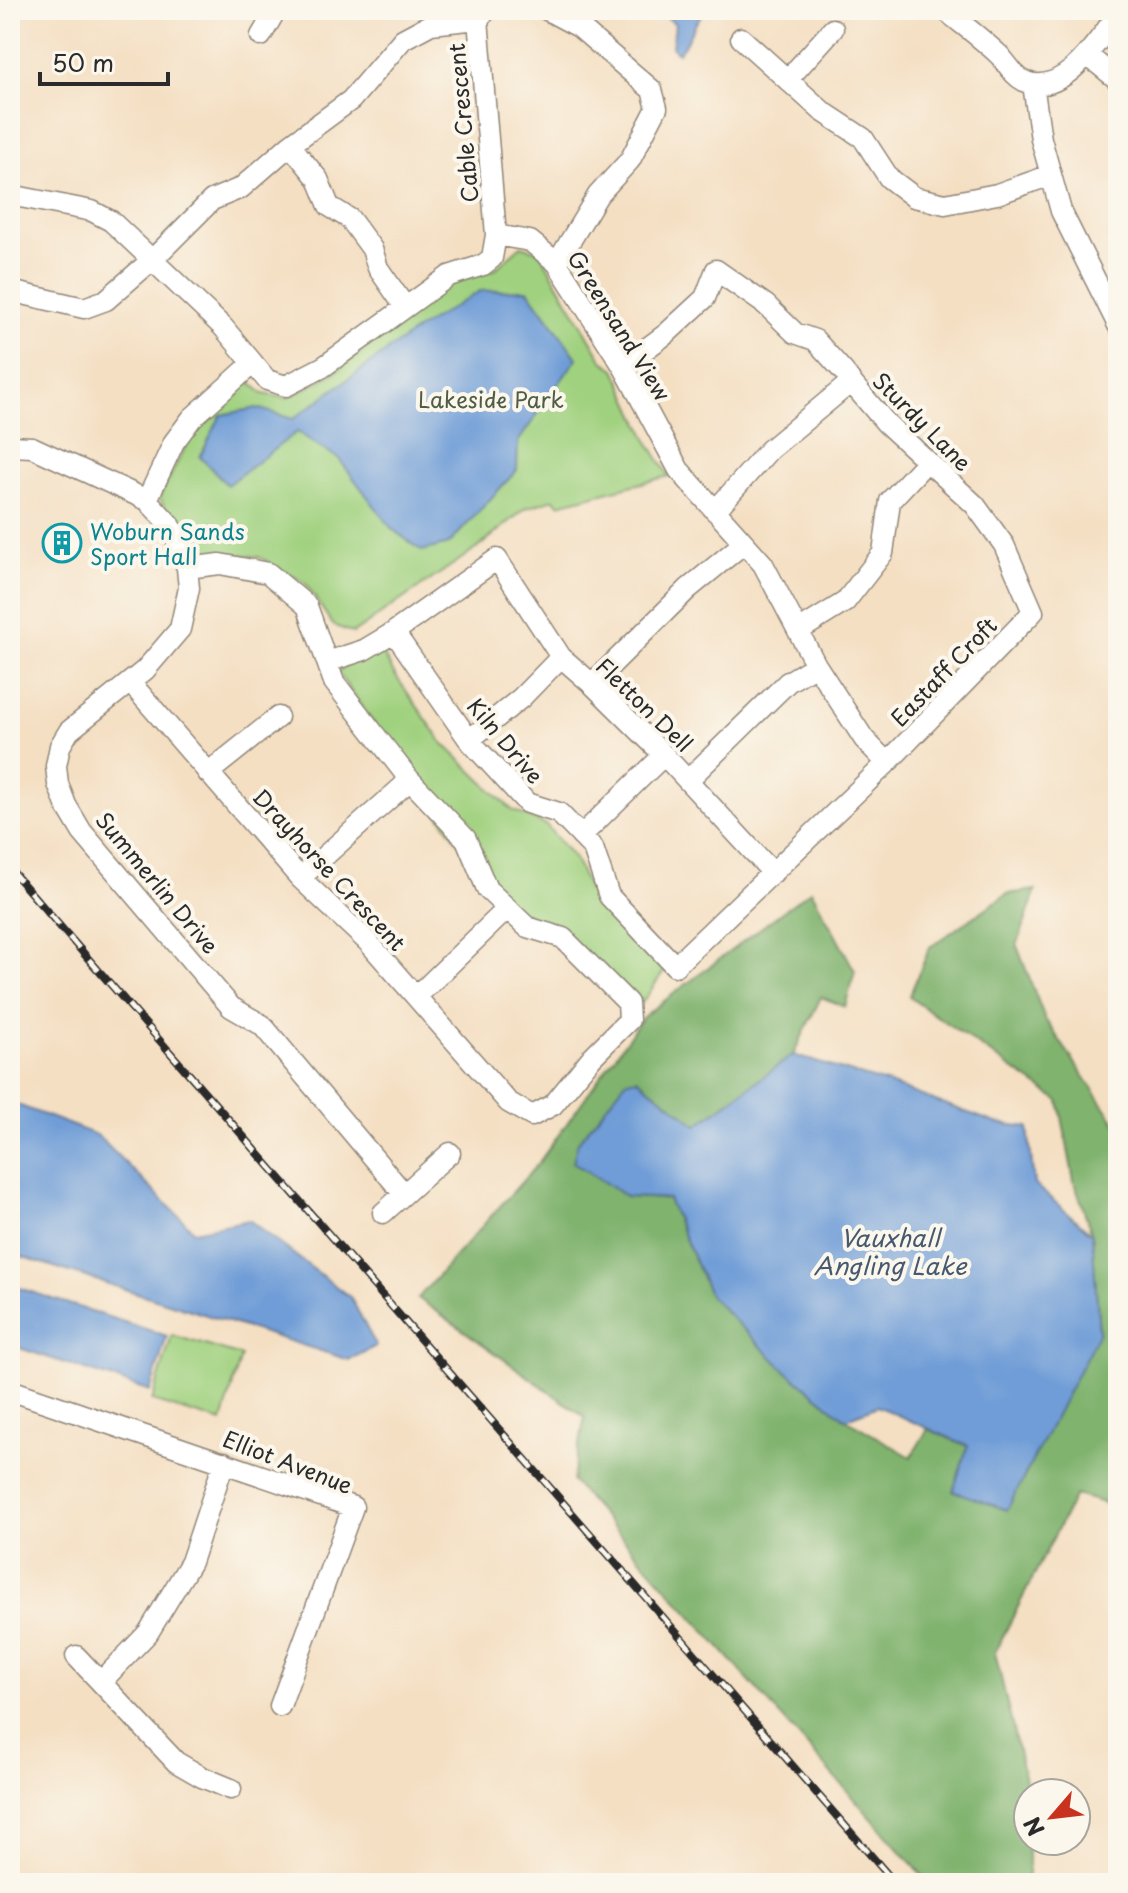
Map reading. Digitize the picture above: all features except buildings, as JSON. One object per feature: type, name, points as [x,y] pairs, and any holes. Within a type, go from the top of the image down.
[{"type":"street","points":[[261,36],[276,10]]},
{"type":"street","points":[[547,10],[579,27],[652,90],[657,108],[630,160],[598,195],[557,263]]},
{"type":"street","points":[[945,10],[1000,56],[1021,80],[1033,84],[1067,75],[1087,55],[1118,14]]},
{"type":"street","points":[[10,291],[84,308],[106,300],[153,259],[212,200],[241,188],[290,145],[351,100],[403,39],[431,24],[482,14]]},
{"type":"street","name":"Cable Crescent","points":[[482,14],[496,235]]},
{"type":"street","points":[[789,78],[833,29]]},
{"type":"street","points":[[741,38],[789,78],[822,111],[863,138],[889,178],[914,197],[945,204],[997,194],[1051,175]]},
{"type":"street","points":[[1087,55],[1118,80]]},
{"type":"street","points":[[1033,84],[1041,139],[1061,211],[1112,298],[1118,325]]},
{"type":"street","points":[[290,145],[318,179],[329,206],[350,219],[372,249],[378,268],[405,307]]},
{"type":"street","points":[[10,195],[92,211],[111,221],[223,327],[267,380],[286,386],[323,367],[449,276],[483,265],[492,258],[496,235]]},
{"type":"street","name":"Greensand View","points":[[496,235],[530,241],[557,263],[623,366],[679,470],[763,564],[816,665],[864,739],[887,763]]},
{"type":"street","points":[[623,366],[666,334],[705,298],[716,270],[766,305],[795,333],[815,340],[851,382]]},
{"type":"street","points":[[147,500],[174,442],[192,418],[253,363]]},
{"type":"street","name":"Sturdy Lane","points":[[715,511],[769,450],[851,382],[886,423],[975,505],[1004,545],[1033,612]]},
{"type":"street","name":"Summerlin Drive","points":[[10,446],[32,447],[147,500],[171,526],[187,568],[189,588],[180,629],[145,670],[69,731],[60,746],[56,766],[58,784],[66,805],[82,832],[231,1007],[262,1025],[404,1194]]},
{"type":"street","points":[[800,630],[845,602],[883,553],[890,501],[927,461]]},
{"type":"street","points":[[592,684],[688,589],[744,543]]},
{"type":"street","name":"Fletton Dell","points":[[394,632],[497,559],[561,657],[664,755],[773,873]]},
{"type":"street","name":"Drayhorse Crescent","points":[[130,682],[300,878],[369,943],[508,1102],[532,1116],[553,1105],[592,1057],[629,1020],[628,1003],[563,938],[527,927],[487,889],[466,839],[410,780],[334,682],[307,606],[268,573],[220,564],[187,568]]},
{"type":"street","name":"Eastaff Croft","points":[[887,763],[1033,612]]},
{"type":"street","points":[[327,662],[364,650],[394,632]]},
{"type":"street","name":"Kiln Drive","points":[[394,632],[469,740],[527,803],[559,813],[593,848],[609,896],[675,966],[773,873]]},
{"type":"street","points":[[469,740],[521,698],[561,657]]},
{"type":"street","points":[[688,780],[788,682],[816,665]]},
{"type":"street","points":[[208,773],[278,717]]},
{"type":"street","points":[[581,836],[664,755]]},
{"type":"street","points":[[773,873],[887,763]]},
{"type":"street","points":[[300,878],[410,780]]},
{"type":"street","points":[[417,996],[507,909]]},
{"type":"street","points":[[383,1213],[450,1153]]},
{"type":"street","name":"Elliot Avenue","points":[[10,1390],[353,1507],[280,1706]]},
{"type":"street","points":[[101,1682],[148,1633],[191,1562],[224,1462]]},
{"type":"street","points":[[76,1656],[176,1762],[231,1789]]},
{"type":"green space","name":"Lakeside Park","points":[[521,246],[539,251],[603,361],[615,369],[650,445],[669,476],[559,504],[554,499],[526,508],[480,546],[353,633],[333,625],[305,583],[259,557],[192,550],[159,498],[190,438],[246,378],[263,394],[287,398],[331,375],[452,282],[494,270]]},
{"type":"green space","points":[[378,645],[442,742],[512,810],[546,825],[575,860],[592,896],[664,971],[642,1003],[554,927],[515,909],[493,890],[337,672]]},
{"type":"green space","points":[[811,890],[855,971],[845,1007],[821,997],[793,1055],[697,1125],[637,1078],[627,1197],[668,1199],[710,1296],[786,1371],[846,1419],[911,1457],[928,1429],[969,1447],[1062,1399],[1099,1332],[1092,1234],[1074,1181],[1059,1101],[909,997],[930,947],[1007,894],[1036,890],[1017,946],[1045,1019],[1118,1126],[1118,1507],[1075,1495],[995,1652],[1024,1777],[1012,1777],[1012,1857],[1028,1857],[1028,1878],[1024,1883],[929,1883],[572,1481],[585,1417],[418,1298],[537,1165],[643,1017]]},
{"type":"green space","points":[[172,1335],[241,1356],[222,1422],[152,1401]]},
{"type":"water","points":[[658,10],[706,10],[678,53],[672,47],[675,24]]},
{"type":"water","points":[[528,290],[577,358],[518,442],[517,470],[449,544],[422,551],[392,529],[339,459],[297,432],[227,485],[200,457],[221,415],[257,408],[293,419],[419,328],[480,291]]},
{"type":"water","name":"Vauxhall Angling Lake","points":[[793,1055],[889,1084],[996,1123],[1028,1127],[1034,1184],[1092,1234],[1099,1332],[1007,1510],[953,1491],[968,1446],[877,1406],[846,1419],[786,1371],[710,1296],[668,1199],[627,1197],[573,1162],[578,1142],[627,1080],[637,1078],[697,1125]]},
{"type":"water","points":[[10,1102],[97,1135],[194,1231],[249,1220],[351,1298],[376,1346],[349,1360],[10,1253]]},
{"type":"water","points":[[10,1285],[167,1336],[150,1391],[10,1345]]},
{"type":"railway","points":[[10,869],[895,1883]]},
{"type":"place","name":"Woburn Sands Sport Hall","points":[[62,543]]}]
